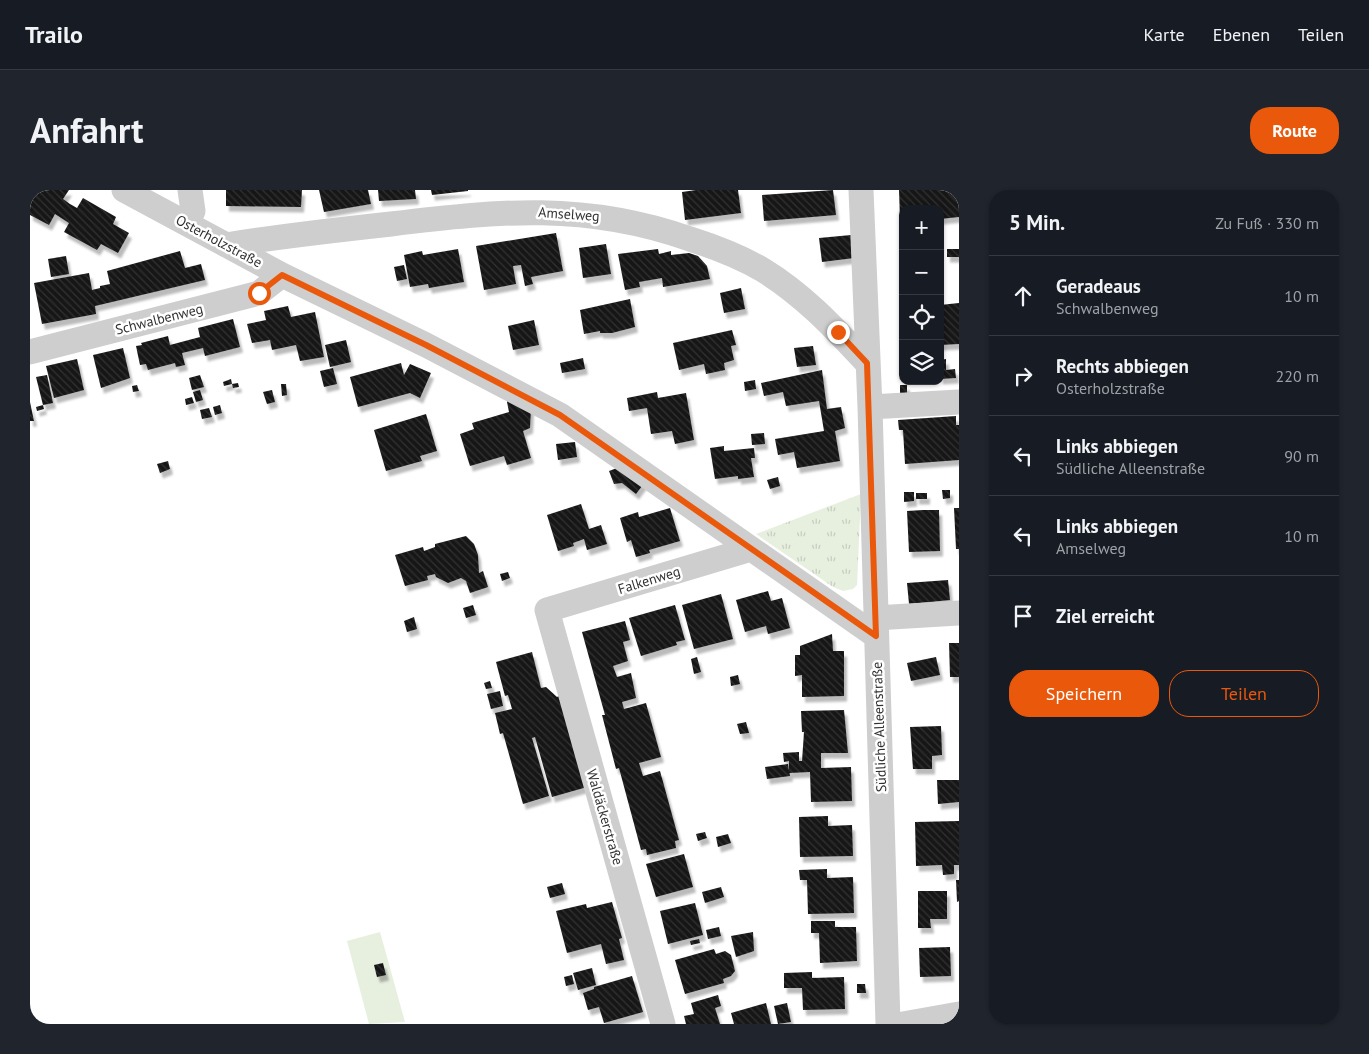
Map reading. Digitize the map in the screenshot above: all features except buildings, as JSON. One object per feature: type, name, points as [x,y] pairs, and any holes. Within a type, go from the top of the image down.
[{"type":"street","name":"Osterholzstraße","points":[[124,190],[282,275],[426,345],[560,415],[752,549],[876,627]]},
{"type":"street","points":[[187,224],[193,211],[190,190]]},
{"type":"street","name":"Südliche Alleenstraße","points":[[860,190],[870,407],[888,1024]]},
{"type":"street","name":"Amselweg","points":[[226,245],[292,235],[484,214],[573,212],[614,218],[662,229],[716,248],[763,270],[806,301],[867,363]]},
{"type":"street","name":"Schwalbenweg","points":[[30,352],[259,293],[282,275]]},
{"type":"street","points":[[870,407],[959,402]]},
{"type":"street","name":"Falkenweg","points":[[547,610],[752,549]]},
{"type":"street","name":"Waldäckerstraße","points":[[547,610],[663,1024]]},
{"type":"street","points":[[876,627],[959,613]]},
{"type":"street","points":[[903,1024],[959,1014]]},
{"type":"green space","points":[[861,494],[857,585],[853,589],[843,591],[833,587],[756,534]]},
{"type":"green space","points":[[380,932],[405,1022],[369,1024],[347,941]]},
{"type":"route","points":[[259,293],[282,275],[426,345],[560,415],[876,636],[870,407],[867,363],[838,332]]}]
